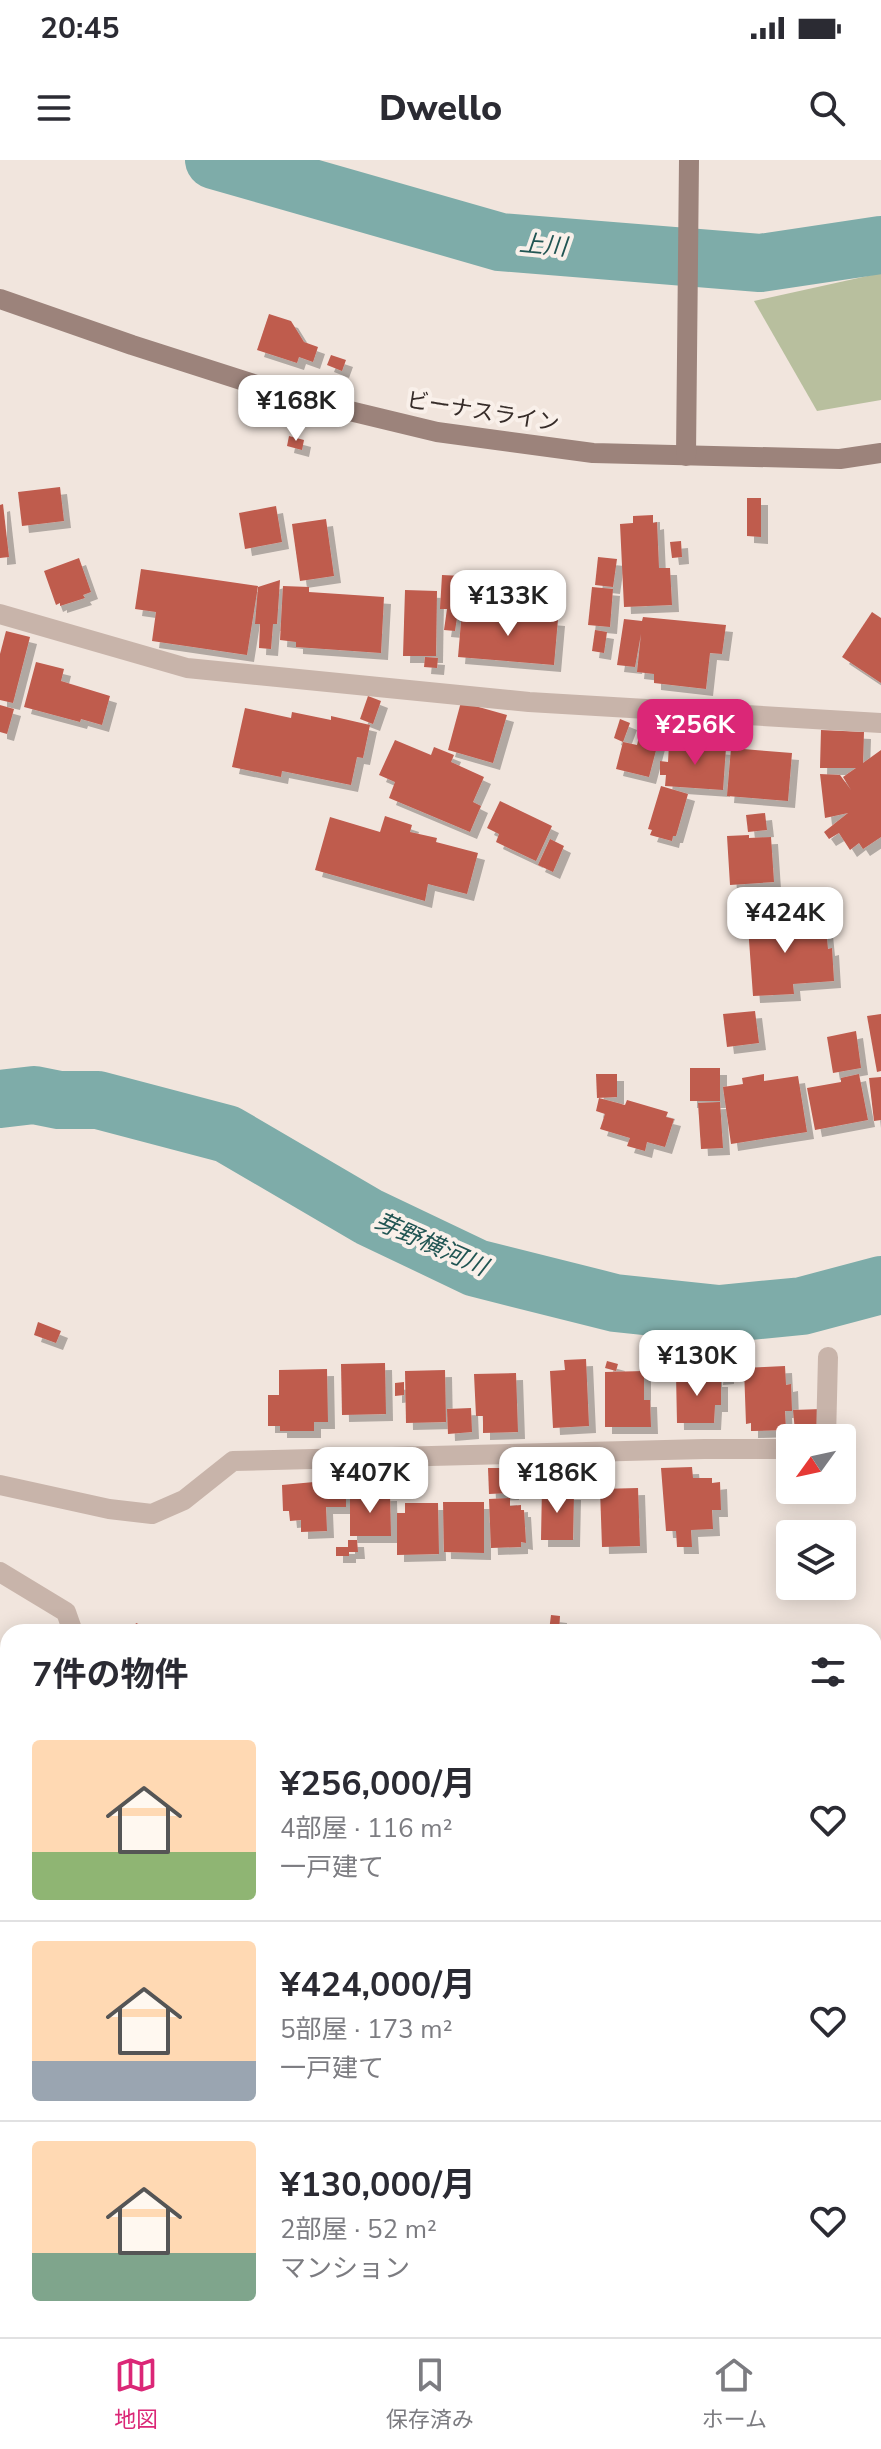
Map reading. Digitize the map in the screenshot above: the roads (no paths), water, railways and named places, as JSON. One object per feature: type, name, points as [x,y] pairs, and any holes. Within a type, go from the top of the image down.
[{"type":"main road","points":[[686,456],[689,160]]},
{"type":"main road","name":"ビーナスライン","points":[[0,299],[300,399],[437,432],[593,453],[840,459],[881,453]]},
{"type":"street","points":[[0,614],[187,668],[529,702],[881,723]]},
{"type":"street","points":[[826,1424],[828,1357]]},
{"type":"street","points":[[0,1485],[109,1509],[152,1514],[184,1500],[233,1461],[776,1449]]},
{"type":"street","points":[[0,1572],[66,1612],[70,1624]]},
{"type":"waterway","name":"上川","points":[[214,160],[500,242],[760,263],[881,245]]},
{"type":"waterway","name":"芽野横河川","points":[[0,1099],[34,1095],[59,1100],[98,1100],[227,1134],[369,1217],[476,1268],[615,1303],[719,1314],[802,1306],[881,1285]]}]
